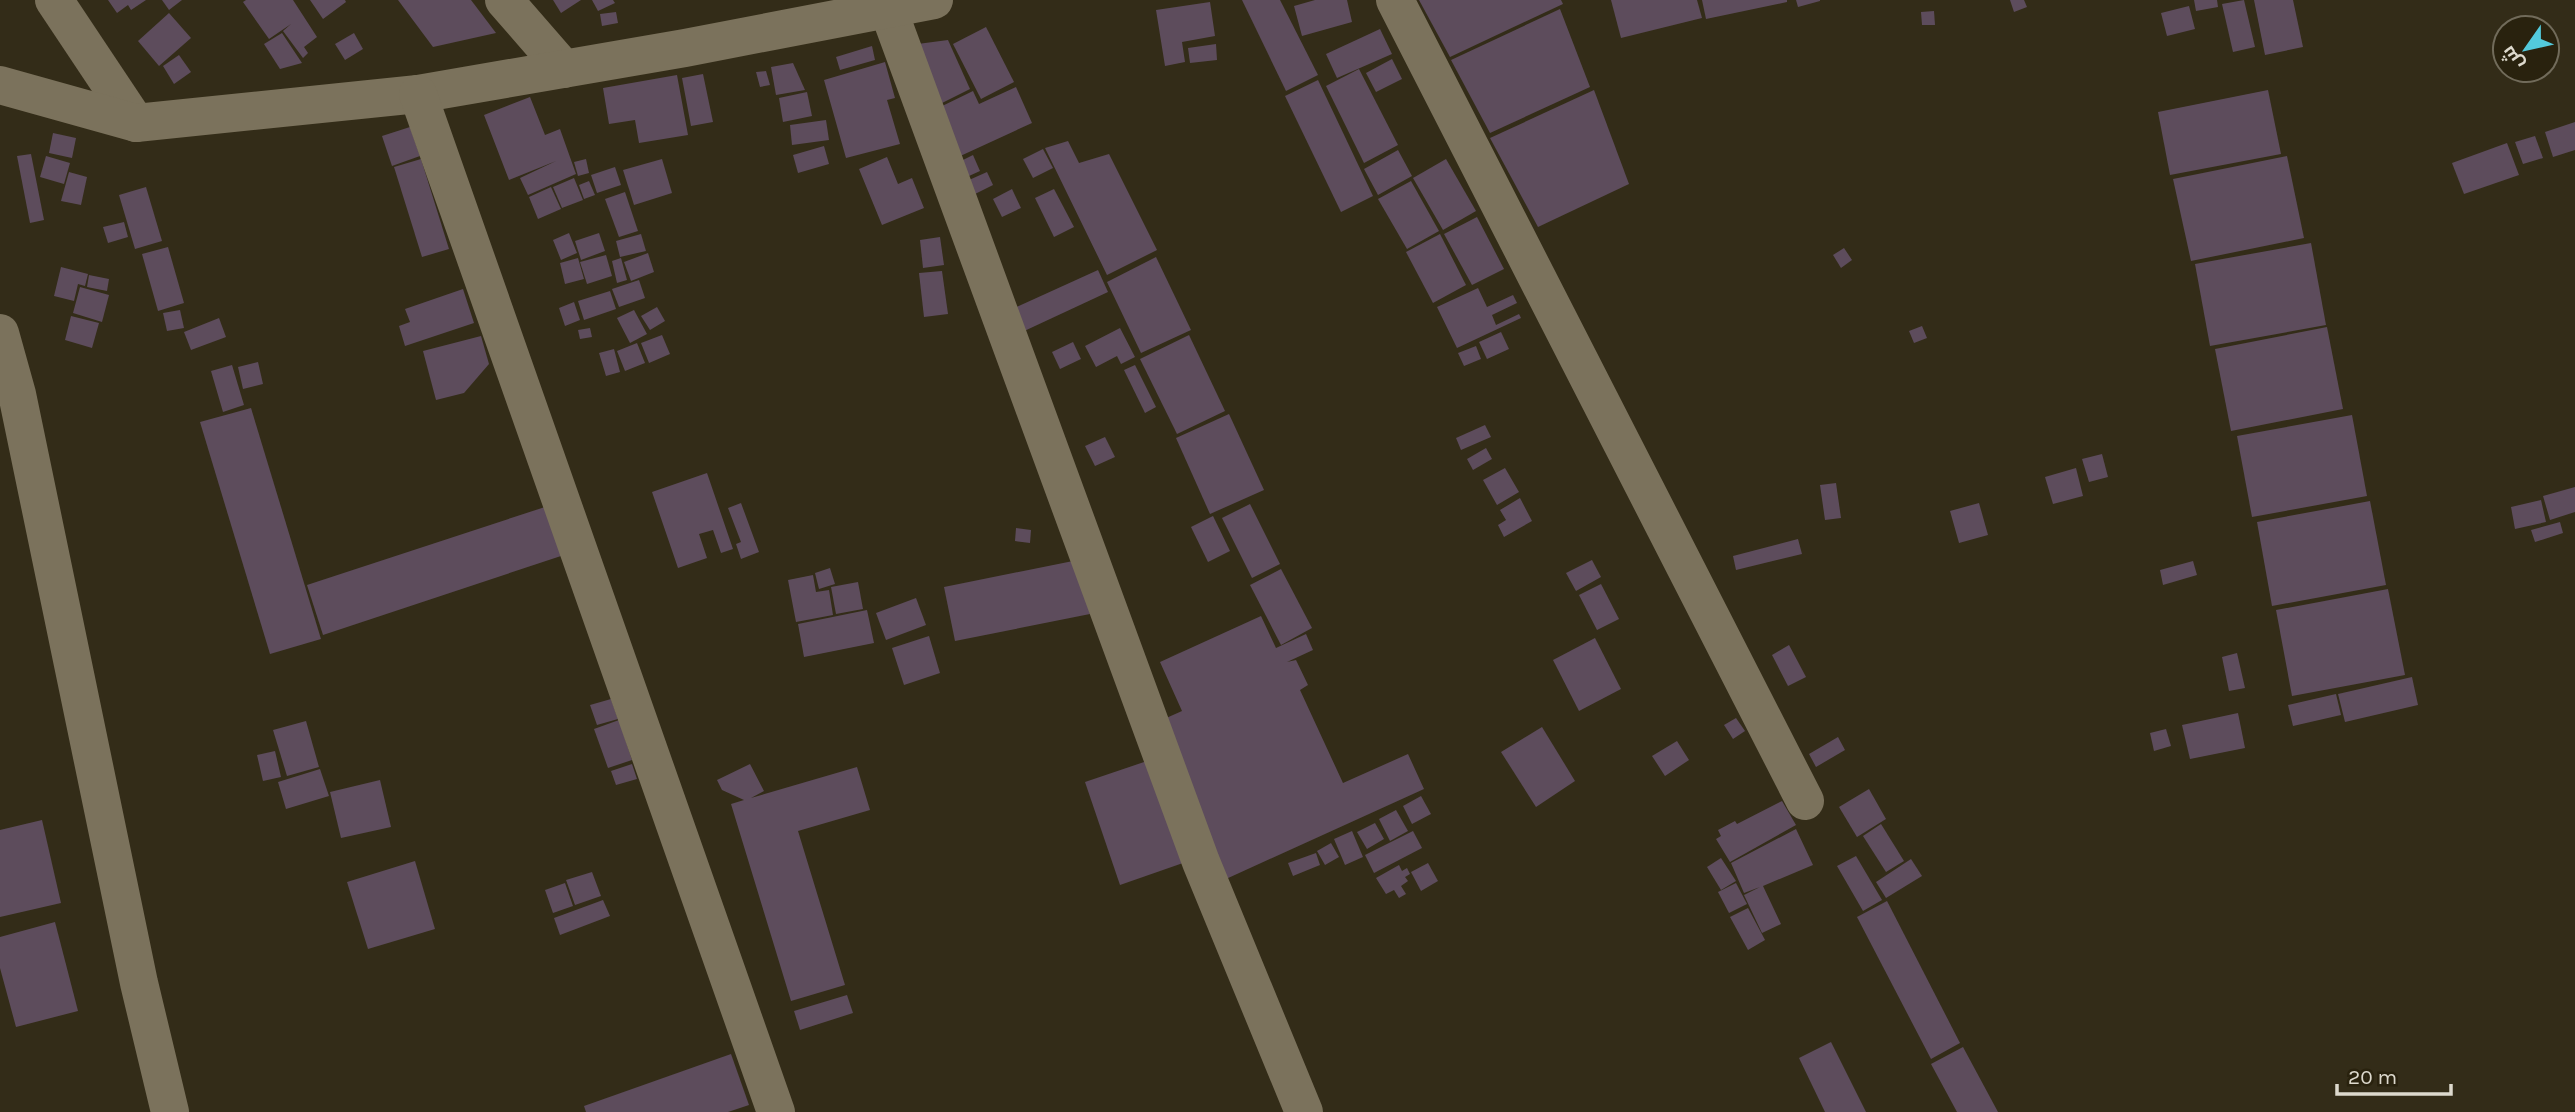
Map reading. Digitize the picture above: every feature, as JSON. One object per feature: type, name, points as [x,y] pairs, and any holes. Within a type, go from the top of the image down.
[{"type":"street","points":[[54,0],[136,123]]},
{"type":"street","points":[[504,0],[564,69]]},
{"type":"street","points":[[0,85],[136,123],[418,93],[564,69],[871,7],[934,0]]},
{"type":"street","points":[[1395,0],[1805,801]]},
{"type":"street","points":[[871,7],[1201,862],[1304,1112]]},
{"type":"street","points":[[418,93],[776,1112]]},
{"type":"street","points":[[0,333],[8,392],[139,984],[170,1112]]},
{"type":"building","points":[[108,0],[146,0],[131,10],[128,5],[117,13]]},
{"type":"building","points":[[162,0],[182,0],[169,10]]},
{"type":"building","points":[[293,0],[317,37],[304,47],[308,53],[303,58],[283,31],[291,24],[269,39],[243,2]]},
{"type":"building","points":[[310,0],[345,0],[346,2],[323,19]]},
{"type":"building","points":[[398,0],[471,0],[496,33],[433,47]]},
{"type":"building","points":[[553,0],[581,0],[561,13]]},
{"type":"building","points":[[592,0],[613,0],[615,3],[598,11]]},
{"type":"building","points":[[1242,0],[1280,0],[1318,75],[1286,91]]},
{"type":"building","points":[[1315,0],[1347,0],[1352,22],[1302,36],[1294,6]]},
{"type":"building","points":[[1419,0],[1561,0],[1563,4],[1450,57]]},
{"type":"building","points":[[1611,0],[1697,0],[1702,18],[1621,38]]},
{"type":"building","points":[[1702,0],[1787,0],[1787,2],[1706,19]]},
{"type":"building","points":[[1796,0],[1820,0],[1820,1],[1798,7]]},
{"type":"building","points":[[2010,0],[2024,0],[2027,7],[2014,12]]},
{"type":"building","points":[[2194,0],[2217,0],[2218,7],[2196,11]]},
{"type":"building","points":[[2244,0],[2255,47],[2233,52],[2222,4]]},
{"type":"building","points":[[2254,0],[2293,0],[2303,47],[2265,55]]},
{"type":"building","points":[[1210,2],[1215,36],[1182,42],[1185,62],[1165,66],[1156,10]]},
{"type":"building","points":[[2189,6],[2195,29],[2167,36],[2161,13]]},
{"type":"building","points":[[1560,9],[1590,87],[1490,133],[1451,60]]},
{"type":"building","points":[[1934,11],[1935,25],[1922,25],[1921,12]]},
{"type":"building","points":[[616,12],[618,23],[602,26],[600,14]]},
{"type":"building","points":[[169,13],[191,38],[159,66],[138,41]]},
{"type":"building","points":[[986,27],[1014,82],[981,99],[953,44]]},
{"type":"building","points":[[1380,29],[1392,54],[1337,78],[1326,54]]},
{"type":"building","points":[[282,33],[302,63],[280,69],[264,44]]},
{"type":"building","points":[[354,33],[363,49],[345,60],[335,44]]},
{"type":"building","points":[[948,40],[970,89],[934,107],[910,45]]},
{"type":"building","points":[[1216,44],[1217,60],[1190,63],[1188,48]]},
{"type":"building","points":[[872,46],[875,60],[840,70],[836,57]]},
{"type":"building","points":[[179,55],[191,72],[174,84],[163,66]]},
{"type":"building","points":[[1392,59],[1402,79],[1376,92],[1366,73]]},
{"type":"building","points":[[885,62],[895,98],[887,100],[900,144],[846,158],[824,80]]},
{"type":"building","points":[[793,63],[805,90],[776,95],[771,67]]},
{"type":"building","points":[[1359,69],[1398,145],[1364,163],[1326,86]]},
{"type":"building","points":[[766,71],[770,85],[760,87],[756,72]]},
{"type":"building","points":[[703,74],[713,122],[691,126],[682,78]]},
{"type":"building","points":[[677,75],[688,135],[639,143],[635,120],[609,124],[603,88]]},
{"type":"building","points":[[1318,80],[1373,196],[1341,212],[1285,96]]},
{"type":"building","points":[[1016,87],[1032,123],[956,158],[934,110],[973,91],[979,104]]},
{"type":"building","points":[[1594,90],[1629,184],[1538,227],[1490,138]]},
{"type":"building","points":[[2268,90],[2281,154],[2170,175],[2158,112]]},
{"type":"building","points":[[807,92],[812,116],[783,122],[779,98]]},
{"type":"building","points":[[530,97],[545,135],[560,129],[576,174],[528,195],[520,178],[556,161],[509,180],[484,115]]},
{"type":"building","points":[[826,120],[829,140],[792,145],[790,125]]},
{"type":"building","points":[[2575,122],[2575,150],[2553,157],[2545,132]]},
{"type":"building","points":[[410,127],[420,156],[392,166],[382,136]]},
{"type":"building","points":[[53,133],[76,138],[72,158],[49,153]]},
{"type":"building","points":[[2535,136],[2543,158],[2523,164],[2515,142]]},
{"type":"building","points":[[1068,141],[1079,163],[1109,154],[1157,250],[1107,275],[1045,148]]},
{"type":"building","points":[[2507,143],[2519,175],[2464,194],[2452,163]]},
{"type":"building","points":[[824,146],[829,164],[798,173],[793,155]]},
{"type":"building","points":[[1043,149],[1053,168],[1033,178],[1023,159]]},
{"type":"building","points":[[1398,150],[1412,176],[1378,195],[1364,169]]},
{"type":"building","points":[[31,154],[44,220],[30,223],[17,156]]},
{"type":"building","points":[[973,155],[980,171],[958,181],[951,166]]},
{"type":"building","points":[[46,156],[70,163],[64,184],[40,177]]},
{"type":"building","points":[[2287,156],[2304,238],[2191,261],[2173,179]]},
{"type":"building","points":[[887,157],[898,184],[912,178],[924,208],[882,225],[859,169]]},
{"type":"building","points":[[421,159],[449,249],[422,257],[394,167]]},
{"type":"building","points":[[586,159],[589,173],[578,176],[574,162]]},
{"type":"building","points":[[662,159],[672,193],[634,205],[623,170]]},
{"type":"building","points":[[1446,159],[1476,211],[1443,230],[1413,178]]},
{"type":"building","points":[[615,167],[621,185],[597,193],[591,175]]},
{"type":"building","points":[[69,172],[87,177],[81,205],[61,201]]},
{"type":"building","points":[[987,172],[993,185],[967,198],[960,184]]},
{"type":"building","points":[[574,178],[583,200],[562,208],[553,187]]},
{"type":"building","points":[[589,181],[595,195],[584,199],[579,185]]},
{"type":"building","points":[[1411,181],[1439,231],[1407,249],[1378,199]]},
{"type":"building","points":[[146,187],[162,241],[135,249],[119,195]]},
{"type":"building","points":[[551,187],[561,209],[538,219],[529,197]]},
{"type":"building","points":[[1012,189],[1021,208],[1002,217],[993,199]]},
{"type":"building","points":[[1054,189],[1074,227],[1054,237],[1035,198]]},
{"type":"building","points":[[625,192],[638,231],[619,237],[605,199]]},
{"type":"building","points":[[1477,217],[1504,269],[1472,285],[1444,234]]},
{"type":"building","points":[[124,222],[128,237],[108,243],[103,227]]},
{"type":"building","points":[[569,233],[577,253],[561,260],[553,240]]},
{"type":"building","points":[[599,233],[605,251],[581,260],[575,241]]},
{"type":"building","points":[[641,234],[646,251],[620,257],[616,241]]},
{"type":"building","points":[[1440,234],[1466,285],[1433,303],[1406,252]]},
{"type":"building","points":[[940,237],[944,265],[923,268],[920,240]]},
{"type":"building","points":[[2311,243],[2326,325],[2210,346],[2195,264]]},
{"type":"building","points":[[168,247],[184,303],[158,311],[142,254]]},
{"type":"building","points":[[1844,248],[1852,260],[1841,268],[1833,255]]},
{"type":"building","points":[[648,253],[654,272],[631,281],[624,262]]},
{"type":"building","points":[[606,255],[612,276],[587,284],[580,262]]},
{"type":"building","points":[[1156,257],[1191,330],[1141,353],[1107,282]]},
{"type":"building","points":[[578,258],[584,279],[565,284],[560,263]]},
{"type":"building","points":[[621,258],[627,280],[617,283],[612,261]]},
{"type":"building","points":[[61,267],[88,274],[85,286],[78,284],[74,301],[54,296]]},
{"type":"building","points":[[1098,270],[1108,292],[1020,333],[1010,310]]},
{"type":"building","points":[[942,271],[948,314],[924,317],[919,273]]},
{"type":"building","points":[[89,275],[109,279],[107,291],[87,287]]},
{"type":"building","points":[[639,280],[645,298],[619,307],[612,289]]},
{"type":"building","points":[[80,287],[109,295],[102,322],[73,313]]},
{"type":"building","points":[[1478,288],[1487,307],[1513,295],[1517,303],[1492,315],[1496,325],[1519,314],[1521,318],[1457,348],[1437,307]]},
{"type":"building","points":[[463,289],[474,323],[405,346],[399,326],[410,322],[405,309]]},
{"type":"building","points":[[610,291],[616,309],[584,320],[578,301]]},
{"type":"building","points":[[574,302],[580,320],[565,326],[559,308]]},
{"type":"building","points":[[657,307],[665,321],[650,330],[641,316]]},
{"type":"building","points":[[180,310],[184,328],[167,331],[163,313]]},
{"type":"building","points":[[634,310],[647,334],[630,343],[617,318]]},
{"type":"building","points":[[71,316],[99,323],[92,348],[65,340]]},
{"type":"building","points":[[219,318],[226,337],[191,350],[184,332]]},
{"type":"building","points":[[1922,326],[1927,338],[1914,343],[1909,331]]},
{"type":"building","points":[[2327,327],[2343,409],[2231,431],[2215,349]]},
{"type":"building","points":[[590,328],[592,337],[580,339],[578,330]]},
{"type":"building","points":[[1120,328],[1135,357],[1121,364],[1117,356],[1096,367],[1085,346]]},
{"type":"building","points":[[1501,332],[1509,349],[1487,359],[1479,342]]},
{"type":"building","points":[[662,335],[670,354],[649,363],[641,343]]},
{"type":"building","points":[[1189,335],[1225,411],[1177,434],[1140,359]]},
{"type":"building","points":[[481,336],[489,364],[464,393],[436,400],[423,351]]},
{"type":"building","points":[[1073,342],[1081,359],[1060,369],[1052,352]]},
{"type":"building","points":[[637,343],[645,363],[625,371],[617,351]]},
{"type":"building","points":[[1476,346],[1481,359],[1464,366],[1458,353]]},
{"type":"building","points":[[614,349],[620,372],[606,376],[599,353]]},
{"type":"building","points":[[258,362],[263,384],[243,389],[238,367]]},
{"type":"building","points":[[232,365],[244,405],[223,412],[211,371]]},
{"type":"building","points":[[1135,365],[1156,407],[1145,413],[1124,370]]},
{"type":"building","points":[[251,408],[321,639],[270,654],[200,422]]},
{"type":"building","points":[[1229,414],[1264,490],[1210,514],[1176,438]]},
{"type":"building","points":[[2352,415],[2367,496],[2252,517],[2237,436]]},
{"type":"building","points":[[1485,425],[1491,437],[1461,450],[1456,438]]},
{"type":"building","points":[[1105,437],[1115,457],[1095,466],[1085,446]]},
{"type":"building","points":[[1486,448],[1492,459],[1473,470],[1467,459]]},
{"type":"building","points":[[2102,454],[2108,477],[2089,482],[2082,459]]},
{"type":"building","points":[[1505,468],[1519,492],[1497,505],[1483,480]]},
{"type":"building","points":[[2076,468],[2083,496],[2053,504],[2045,477]]},
{"type":"building","points":[[707,473],[733,549],[721,553],[713,530],[699,534],[707,558],[678,568],[652,492]]},
{"type":"building","points":[[1836,483],[1841,518],[1825,520],[1820,485]]},
{"type":"building","points":[[2575,487],[2575,512],[2550,520],[2543,496]]},
{"type":"building","points":[[1520,498],[1532,521],[1504,537],[1498,525],[1506,520],[1500,510]]},
{"type":"building","points":[[2541,500],[2546,522],[2515,529],[2511,507]]},
{"type":"building","points":[[2370,501],[2386,585],[2272,606],[2257,522]]},
{"type":"building","points":[[741,503],[759,552],[741,559],[736,544],[741,542],[728,508]]},
{"type":"building","points":[[1979,503],[1988,535],[1959,543],[1950,511]]},
{"type":"building","points":[[1250,504],[1280,564],[1252,578],[1222,518]]},
{"type":"building","points":[[548,506],[564,555],[323,635],[307,585]]},
{"type":"building","points":[[1213,516],[1230,551],[1208,562],[1191,527]]},
{"type":"building","points":[[2560,522],[2563,533],[2535,542],[2531,530]]},
{"type":"building","points":[[1016,528],[1031,530],[1030,543],[1015,541]]},
{"type":"building","points":[[1798,539],[1802,554],[1736,570],[1733,556]]},
{"type":"building","points":[[1078,560],[1090,614],[955,641],[944,587]]},
{"type":"building","points":[[1592,560],[1601,577],[1576,591],[1566,573]]},
{"type":"building","points":[[2193,561],[2197,575],[2163,585],[2160,570]]},
{"type":"building","points":[[830,568],[835,584],[819,589],[815,573]]},
{"type":"building","points":[[1281,569],[1312,628],[1281,645],[1250,585]]},
{"type":"building","points":[[813,575],[816,592],[829,590],[833,615],[796,622],[788,580]]},
{"type":"building","points":[[858,582],[863,609],[836,614],[831,587]]},
{"type":"building","points":[[1601,584],[1619,619],[1597,630],[1579,595]]},
{"type":"building","points":[[2388,589],[2405,675],[2292,696],[2276,610]]},
{"type":"building","points":[[916,598],[926,625],[886,640],[876,613]]},
{"type":"building","points":[[867,610],[874,643],[804,657],[798,624]]},
{"type":"building","points":[[1261,616],[1276,648],[1306,634],[1313,650],[1287,662],[1296,660],[1308,685],[1300,690],[1343,783],[1408,754],[1424,789],[1226,879],[1155,723],[1182,711],[1160,662]]},
{"type":"building","points":[[929,636],[940,673],[904,685],[892,648]]},
{"type":"building","points":[[1595,638],[1621,689],[1579,711],[1553,660]]},
{"type":"building","points":[[1789,645],[1806,677],[1788,686],[1772,655]]},
{"type":"building","points":[[2237,653],[2245,688],[2229,691],[2222,657]]},
{"type":"building","points":[[2412,677],[2418,705],[2345,722],[2338,694]]},
{"type":"building","points":[[2336,694],[2341,715],[2293,726],[2288,705]]},
{"type":"building","points":[[611,699],[618,719],[597,725],[590,705]]},
{"type":"building","points":[[2238,713],[2245,748],[2190,759],[2182,725]]},
{"type":"building","points":[[1736,718],[1745,731],[1733,739],[1724,725]]},
{"type":"building","points":[[619,720],[632,760],[608,768],[594,729]]},
{"type":"building","points":[[306,721],[319,767],[287,776],[273,730]]},
{"type":"building","points":[[1542,727],[1575,781],[1536,807],[1501,752]]},
{"type":"building","points":[[2166,729],[2171,746],[2154,751],[2150,733]]},
{"type":"building","points":[[1838,737],[1845,750],[1816,767],[1809,754]]},
{"type":"building","points":[[1677,741],[1689,760],[1665,776],[1652,756]]},
{"type":"building","points":[[275,751],[281,777],[263,781],[257,755]]},
{"type":"building","points":[[1147,761],[1183,863],[1120,885],[1085,782]]},
{"type":"building","points":[[632,764],[637,779],[616,785],[611,771]]},
{"type":"building","points":[[750,764],[764,791],[751,798],[857,767],[870,810],[798,831],[845,985],[791,1001],[731,804],[744,800],[722,790],[717,780]]},
{"type":"building","points":[[320,769],[329,796],[286,809],[278,782]]},
{"type":"building","points":[[380,780],[391,827],[341,838],[330,792]]},
{"type":"building","points":[[1869,789],[1886,819],[1857,837],[1839,807]]},
{"type":"building","points":[[1421,796],[1431,814],[1412,824],[1403,806]]},
{"type":"building","points":[[1782,801],[1796,825],[1730,862],[1716,839],[1721,836],[1718,830],[1735,821],[1737,824]]},
{"type":"building","points":[[1396,810],[1408,831],[1390,841],[1379,819]]},
{"type":"building","points":[[42,820],[61,903],[0,917],[0,830]]},
{"type":"building","points":[[1375,823],[1384,839],[1367,849],[1357,832]]},
{"type":"building","points":[[1881,824],[1904,861],[1886,872],[1863,836]]},
{"type":"building","points":[[1796,829],[1813,865],[1763,886],[1781,924],[1762,933],[1744,895],[1760,887],[1744,893],[1731,863]]},
{"type":"building","points":[[1352,831],[1363,857],[1345,865],[1334,839]]},
{"type":"building","points":[[1413,831],[1422,848],[1374,873],[1365,855]]},
{"type":"building","points":[[1331,843],[1339,857],[1325,865],[1317,851]]},
{"type":"building","points":[[1316,853],[1320,865],[1293,876],[1288,863]]},
{"type":"building","points":[[1856,856],[1882,900],[1863,911],[1837,866]]},
{"type":"building","points":[[1721,858],[1736,881],[1721,890],[1707,867]]},
{"type":"building","points":[[1911,859],[1922,876],[1886,898],[1876,882]]},
{"type":"building","points":[[415,861],[435,929],[368,949],[347,882]]},
{"type":"building","points":[[1428,863],[1438,881],[1421,891],[1411,872]]},
{"type":"building","points":[[1399,865],[1402,871],[1407,868],[1410,874],[1405,877],[1408,881],[1401,886],[1406,894],[1399,898],[1394,890],[1386,894],[1376,878]]},
{"type":"building","points":[[592,872],[601,896],[575,905],[566,880]]},
{"type":"building","points":[[565,883],[573,906],[553,913],[545,890]]},
{"type":"building","points":[[1736,883],[1747,904],[1729,913],[1718,892]]},
{"type":"building","points":[[603,900],[610,916],[560,935],[554,918]]},
{"type":"building","points":[[1887,901],[1960,1043],[1931,1059],[1857,917]]},
{"type":"building","points":[[1748,908],[1765,940],[1748,950],[1730,917]]},
{"type":"building","points":[[55,922],[78,1011],[16,1027],[0,968],[0,937]]},
{"type":"building","points":[[847,995],[853,1013],[800,1030],[794,1011]]},
{"type":"building","points":[[1831,1042],[1866,1112],[1825,1112],[1799,1058]]},
{"type":"building","points":[[1963,1047],[1998,1112],[1957,1112],[1931,1064]]},
{"type":"building","points":[[731,1054],[749,1105],[728,1112],[586,1112],[584,1106]]}]
